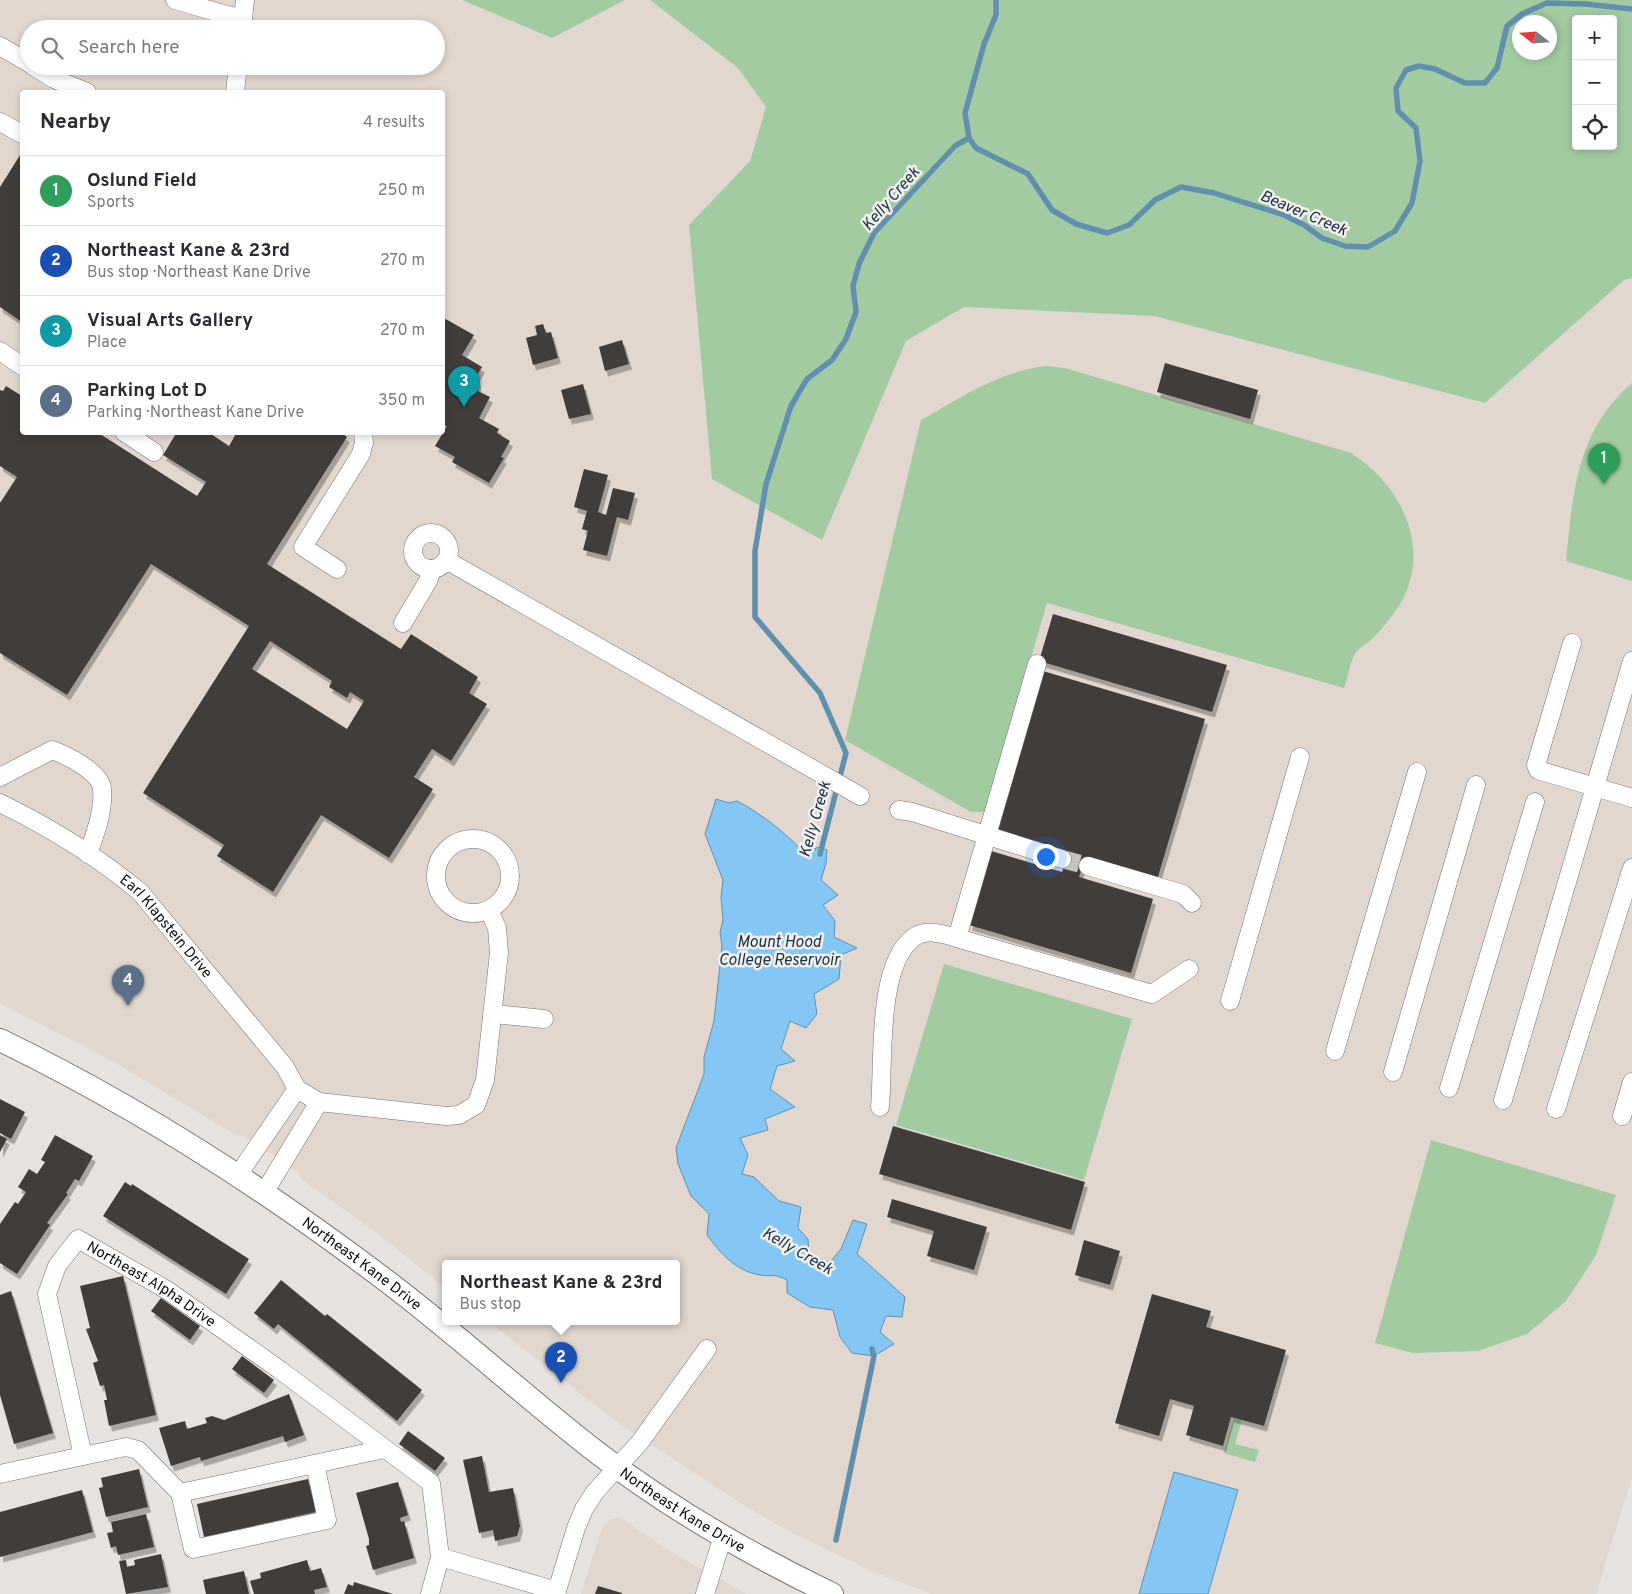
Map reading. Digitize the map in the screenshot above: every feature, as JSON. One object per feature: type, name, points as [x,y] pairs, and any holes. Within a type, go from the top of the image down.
[{"type":"main road","name":"Northeast Kane Drive","points":[[0,1040],[129,1108],[238,1175],[386,1280],[618,1467],[685,1514],[832,1594]]},
{"type":"street","points":[[176,0],[230,16],[244,15]]},
{"type":"street","points":[[0,46],[20,58]]},
{"type":"street","points":[[48,75],[82,90]]},
{"type":"street","points":[[235,90],[237,75]]},
{"type":"street","points":[[0,122],[20,133]]},
{"type":"street","points":[[0,351],[20,365]]},
{"type":"street","points":[[128,435],[154,452]]},
{"type":"street","points":[[337,569],[303,547],[361,454],[364,443],[363,435]]},
{"type":"street","points":[[403,623],[439,564],[860,796]]},
{"type":"street","points":[[1572,643],[1536,765],[1538,770],[1632,798]]},
{"type":"street","points":[[1503,1100],[1632,660]]},
{"type":"street","points":[[957,938],[1037,664]]},
{"type":"street","points":[[0,777],[52,750],[65,754],[97,776],[102,788],[97,828],[88,854]]},
{"type":"street","points":[[1230,1000],[1300,757]]},
{"type":"street","points":[[1335,1051],[1417,772]]},
{"type":"street","points":[[1393,1072],[1476,786]]},
{"type":"street","points":[[1449,1088],[1534,802]]},
{"type":"street","name":"Earl Klapstein Drive","points":[[0,803],[29,818],[114,870],[140,892],[285,1067],[297,1089]]},
{"type":"street","points":[[899,810],[1062,859]]},
{"type":"street","points":[[472,839],[486,841],[498,849],[507,861],[510,875],[508,889],[500,902],[489,910],[475,914],[460,912],[448,904],[439,892],[436,878],[438,864],[446,851],[458,843],[472,839]]},
{"type":"street","points":[[1088,866],[1183,894],[1192,903]]},
{"type":"street","points":[[1556,1109],[1632,868]]},
{"type":"street","points":[[238,1175],[297,1089],[319,1102],[420,1114],[459,1115],[476,1105],[485,1080],[494,1014],[499,953],[497,928],[489,910]]},
{"type":"street","points":[[880,1107],[883,1081],[882,1039],[887,996],[901,951],[913,937],[928,932],[957,938],[1152,994],[1189,969]]},
{"type":"street","points":[[494,1014],[544,1019]]},
{"type":"street","points":[[1622,1116],[1632,1082]]},
{"type":"street","points":[[264,1193],[319,1102]]},
{"type":"street","name":"Northeast Alpha Drive","points":[[83,1456],[48,1294],[57,1266],[78,1239],[167,1290],[280,1370],[431,1483],[440,1557]]},
{"type":"street","points":[[430,1594],[440,1557],[556,1593],[584,1509],[595,1492],[640,1442],[707,1349]]},
{"type":"street","points":[[0,1474],[126,1447],[138,1450],[180,1493],[193,1549],[327,1520],[316,1464]]},
{"type":"street","points":[[180,1493],[384,1449]]},
{"type":"street","points":[[705,1594],[723,1536]]},
{"type":"shaded area","points":[[0,0],[462,0],[552,37],[625,0],[650,0],[738,68],[766,107],[750,161],[689,225],[821,540],[906,341],[964,307],[1154,316],[1485,403],[1624,280],[1632,278],[1632,1477],[1596,1594],[932,1594],[876,1573],[781,1527],[739,1502],[621,1425],[493,1325],[680,1325],[680,1260],[442,1260],[442,1285],[373,1230],[301,1179],[298,1172],[244,1136],[234,1134],[123,1067],[0,1003]]},
{"type":"shaded area","points":[[618,1518],[624,1520],[673,1553],[746,1594],[581,1594],[602,1527],[610,1519]]},
{"type":"green space","points":[[462,0],[625,0],[552,38]]},
{"type":"green space","points":[[650,0],[1632,0],[1632,278],[1624,280],[1485,403],[1154,316],[964,307],[906,341],[822,540],[712,479],[689,225],[750,161],[766,107],[738,68]]},
{"type":"green space","points":[[1047,366],[1065,368],[1351,453],[1369,466],[1397,500],[1407,520],[1412,540],[1413,562],[1409,583],[1400,604],[1379,632],[1356,652],[1344,688],[1047,603],[986,812],[971,812],[845,740],[921,420],[966,394],[997,379],[1013,373]]},
{"type":"green space","points":[[1632,383],[1632,581],[1566,561],[1575,487],[1588,443],[1599,422],[1613,402]]},
{"type":"green space","points":[[944,964],[1132,1019],[1084,1180],[896,1125]]},
{"type":"green space","points":[[1431,1140],[1616,1195],[1596,1255],[1566,1301],[1527,1334],[1478,1351],[1413,1353],[1375,1343]]},
{"type":"green space","points":[[1234,1418],[1242,1420],[1235,1444],[1259,1450],[1255,1462],[1224,1453]]},
{"type":"water","name":"Mount Hood College Reservoir","points":[[716,799],[729,803],[737,801],[747,806],[774,825],[806,854],[818,847],[827,850],[826,863],[821,880],[838,895],[823,905],[835,921],[834,937],[857,948],[841,955],[839,979],[814,994],[817,1014],[806,1028],[790,1021],[781,1049],[795,1061],[777,1066],[770,1089],[795,1107],[765,1119],[768,1130],[740,1138],[748,1155],[742,1174],[754,1177],[779,1201],[801,1207],[798,1228],[808,1239],[809,1256],[830,1262],[841,1249],[853,1220],[867,1224],[857,1254],[905,1297],[902,1317],[886,1316],[880,1332],[894,1344],[874,1356],[852,1353],[840,1337],[833,1310],[810,1307],[787,1293],[787,1280],[783,1278],[751,1273],[730,1261],[707,1235],[709,1214],[691,1196],[678,1164],[676,1148],[704,1074],[704,1057],[714,1021],[722,946],[720,932],[723,920],[721,897],[723,880],[705,834]]},
{"type":"water","points":[[1174,1472],[1238,1490],[1208,1594],[1139,1594]]},
{"type":"building","points":[[20,155],[20,321],[0,307],[0,187]]},
{"type":"building","points":[[445,319],[474,335],[462,355],[482,367],[475,379],[478,380],[478,391],[490,397],[479,418],[499,429],[497,433],[510,441],[501,457],[504,458],[489,483],[452,462],[455,457],[435,446],[442,435],[445,435],[447,426],[445,425]]},
{"type":"building","points":[[543,324],[546,333],[551,332],[558,358],[533,365],[526,338],[537,335],[535,326]]},
{"type":"building","points":[[622,340],[629,364],[605,371],[599,347]]},
{"type":"building","points":[[1165,363],[1258,390],[1250,419],[1157,392]]},
{"type":"building","points":[[583,384],[591,414],[569,419],[561,390]]},
{"type":"building","points":[[6,386],[20,395],[20,435],[102,435],[197,496],[206,482],[163,455],[175,435],[212,435],[229,446],[235,435],[344,435],[347,437],[267,564],[401,649],[411,634],[478,677],[469,693],[487,704],[451,761],[432,749],[414,777],[433,789],[389,858],[321,815],[273,892],[217,856],[224,845],[143,793],[249,626],[151,564],[67,695],[0,653],[0,503],[17,477],[0,466],[0,390],[3,391]],"holes":[[[270,641],[332,681],[329,687],[347,698],[350,692],[364,701],[347,729],[252,669]]]},
{"type":"building","points":[[584,469],[608,475],[598,512],[606,515],[613,488],[635,493],[628,520],[617,517],[607,556],[583,550],[588,531],[582,529],[587,511],[574,507]]},
{"type":"building","points":[[1053,614],[1227,665],[1212,712],[1039,661]]},
{"type":"building","points":[[1043,671],[1205,719],[1157,880],[1085,859],[1079,877],[1153,899],[1131,973],[969,925],[991,851],[1062,872],[1068,854],[995,833]]},
{"type":"building","points":[[0,1099],[25,1112],[11,1139],[0,1133]]},
{"type":"building","points":[[893,1126],[1085,1182],[1071,1230],[879,1174]]},
{"type":"building","points":[[0,1135],[7,1139],[0,1152]]},
{"type":"building","points":[[55,1135],[93,1156],[79,1181],[75,1179],[66,1193],[68,1194],[47,1223],[50,1225],[17,1274],[0,1263],[0,1224],[15,1202],[18,1204],[26,1192],[18,1187],[29,1169],[37,1174],[45,1162],[41,1160]]},
{"type":"building","points":[[125,1182],[131,1186],[132,1184],[249,1259],[226,1294],[103,1216]]},
{"type":"building","points":[[892,1199],[987,1227],[974,1270],[927,1256],[934,1231],[887,1217]]},
{"type":"building","points":[[1084,1240],[1120,1251],[1110,1285],[1075,1275]]},
{"type":"building","points":[[123,1276],[156,1415],[109,1426],[104,1400],[107,1400],[104,1385],[100,1386],[93,1363],[98,1361],[86,1329],[90,1328],[80,1286]]},
{"type":"building","points":[[281,1280],[422,1390],[397,1421],[278,1324],[274,1329],[254,1313]]},
{"type":"building","points":[[11,1291],[53,1433],[14,1444],[0,1395],[0,1295]]},
{"type":"building","points":[[1152,1294],[1211,1311],[1206,1327],[1286,1350],[1264,1426],[1231,1417],[1223,1446],[1186,1435],[1194,1406],[1170,1399],[1159,1436],[1115,1423]]},
{"type":"building","points":[[161,1298],[200,1326],[190,1340],[151,1311]]},
{"type":"building","points":[[242,1356],[274,1380],[264,1393],[232,1369]]},
{"type":"building","points":[[289,1394],[304,1435],[285,1442],[283,1436],[201,1461],[200,1457],[171,1466],[159,1428],[185,1421],[187,1429],[207,1423],[205,1418],[212,1416],[224,1420]]},
{"type":"building","points":[[408,1431],[445,1458],[435,1471],[399,1444]]},
{"type":"building","points":[[482,1456],[489,1492],[513,1488],[520,1526],[517,1536],[495,1541],[493,1530],[479,1533],[463,1460]]},
{"type":"building","points":[[139,1469],[148,1507],[106,1517],[99,1488],[103,1487],[101,1478]]},
{"type":"building","points":[[308,1479],[316,1512],[204,1537],[197,1504]]},
{"type":"building","points":[[398,1482],[408,1515],[400,1518],[401,1522],[404,1521],[414,1558],[373,1570],[366,1546],[369,1545],[369,1539],[356,1493]]},
{"type":"building","points":[[82,1490],[93,1532],[0,1557],[0,1512]]},
{"type":"building","points":[[146,1514],[154,1547],[118,1555],[116,1546],[111,1548],[107,1533],[113,1532],[111,1522]]},
{"type":"building","points":[[161,1554],[168,1587],[126,1594],[119,1561],[126,1560],[127,1567],[135,1565],[134,1560]]},
{"type":"building","points":[[307,1560],[310,1571],[321,1568],[327,1587],[314,1590],[315,1594],[254,1594],[250,1581],[261,1578],[260,1573]]},
{"type":"building","points":[[244,1571],[249,1594],[206,1594],[203,1580]]},
{"type":"building","points":[[354,1582],[393,1594],[344,1594],[348,1584],[353,1586]]},
{"type":"building","points":[[598,1586],[622,1593],[622,1594],[595,1594]]},
{"type":"waterway","name":"Beaver Creek","points":[[996,0],[996,15],[984,44],[965,113],[969,138],[976,148],[1028,174],[1052,210],[1076,224],[1107,233],[1129,225],[1155,200],[1181,187],[1214,193],[1284,215],[1304,225],[1322,238],[1345,246],[1368,247],[1395,231],[1412,203],[1420,161],[1416,128],[1398,111],[1396,88],[1406,70],[1419,66],[1435,69],[1465,83],[1485,83],[1497,68],[1507,26],[1522,14],[1547,3],[1585,4],[1632,9]]},
{"type":"waterway","name":"Kelly Creek","points":[[820,854],[846,753],[820,693],[755,617],[755,551],[766,484],[791,406],[807,379],[832,360],[846,339],[856,312],[853,286],[859,264],[874,233],[955,146],[969,138]]},
{"type":"waterway","name":"Kelly Creek","points":[[836,1540],[874,1356],[872,1349]]},
{"type":"tunnel","points":[[1062,859],[1088,866]]},
{"type":"place","name":"Visual Arts Gallery","points":[[464,407]]},
{"type":"place","name":"Oslund Field","points":[[1604,484]]},
{"type":"place","name":"Parking Lot D","points":[[128,1006]]},
{"type":"place","name":"Northeast Kane & 23rd","points":[[561,1383]]}]
